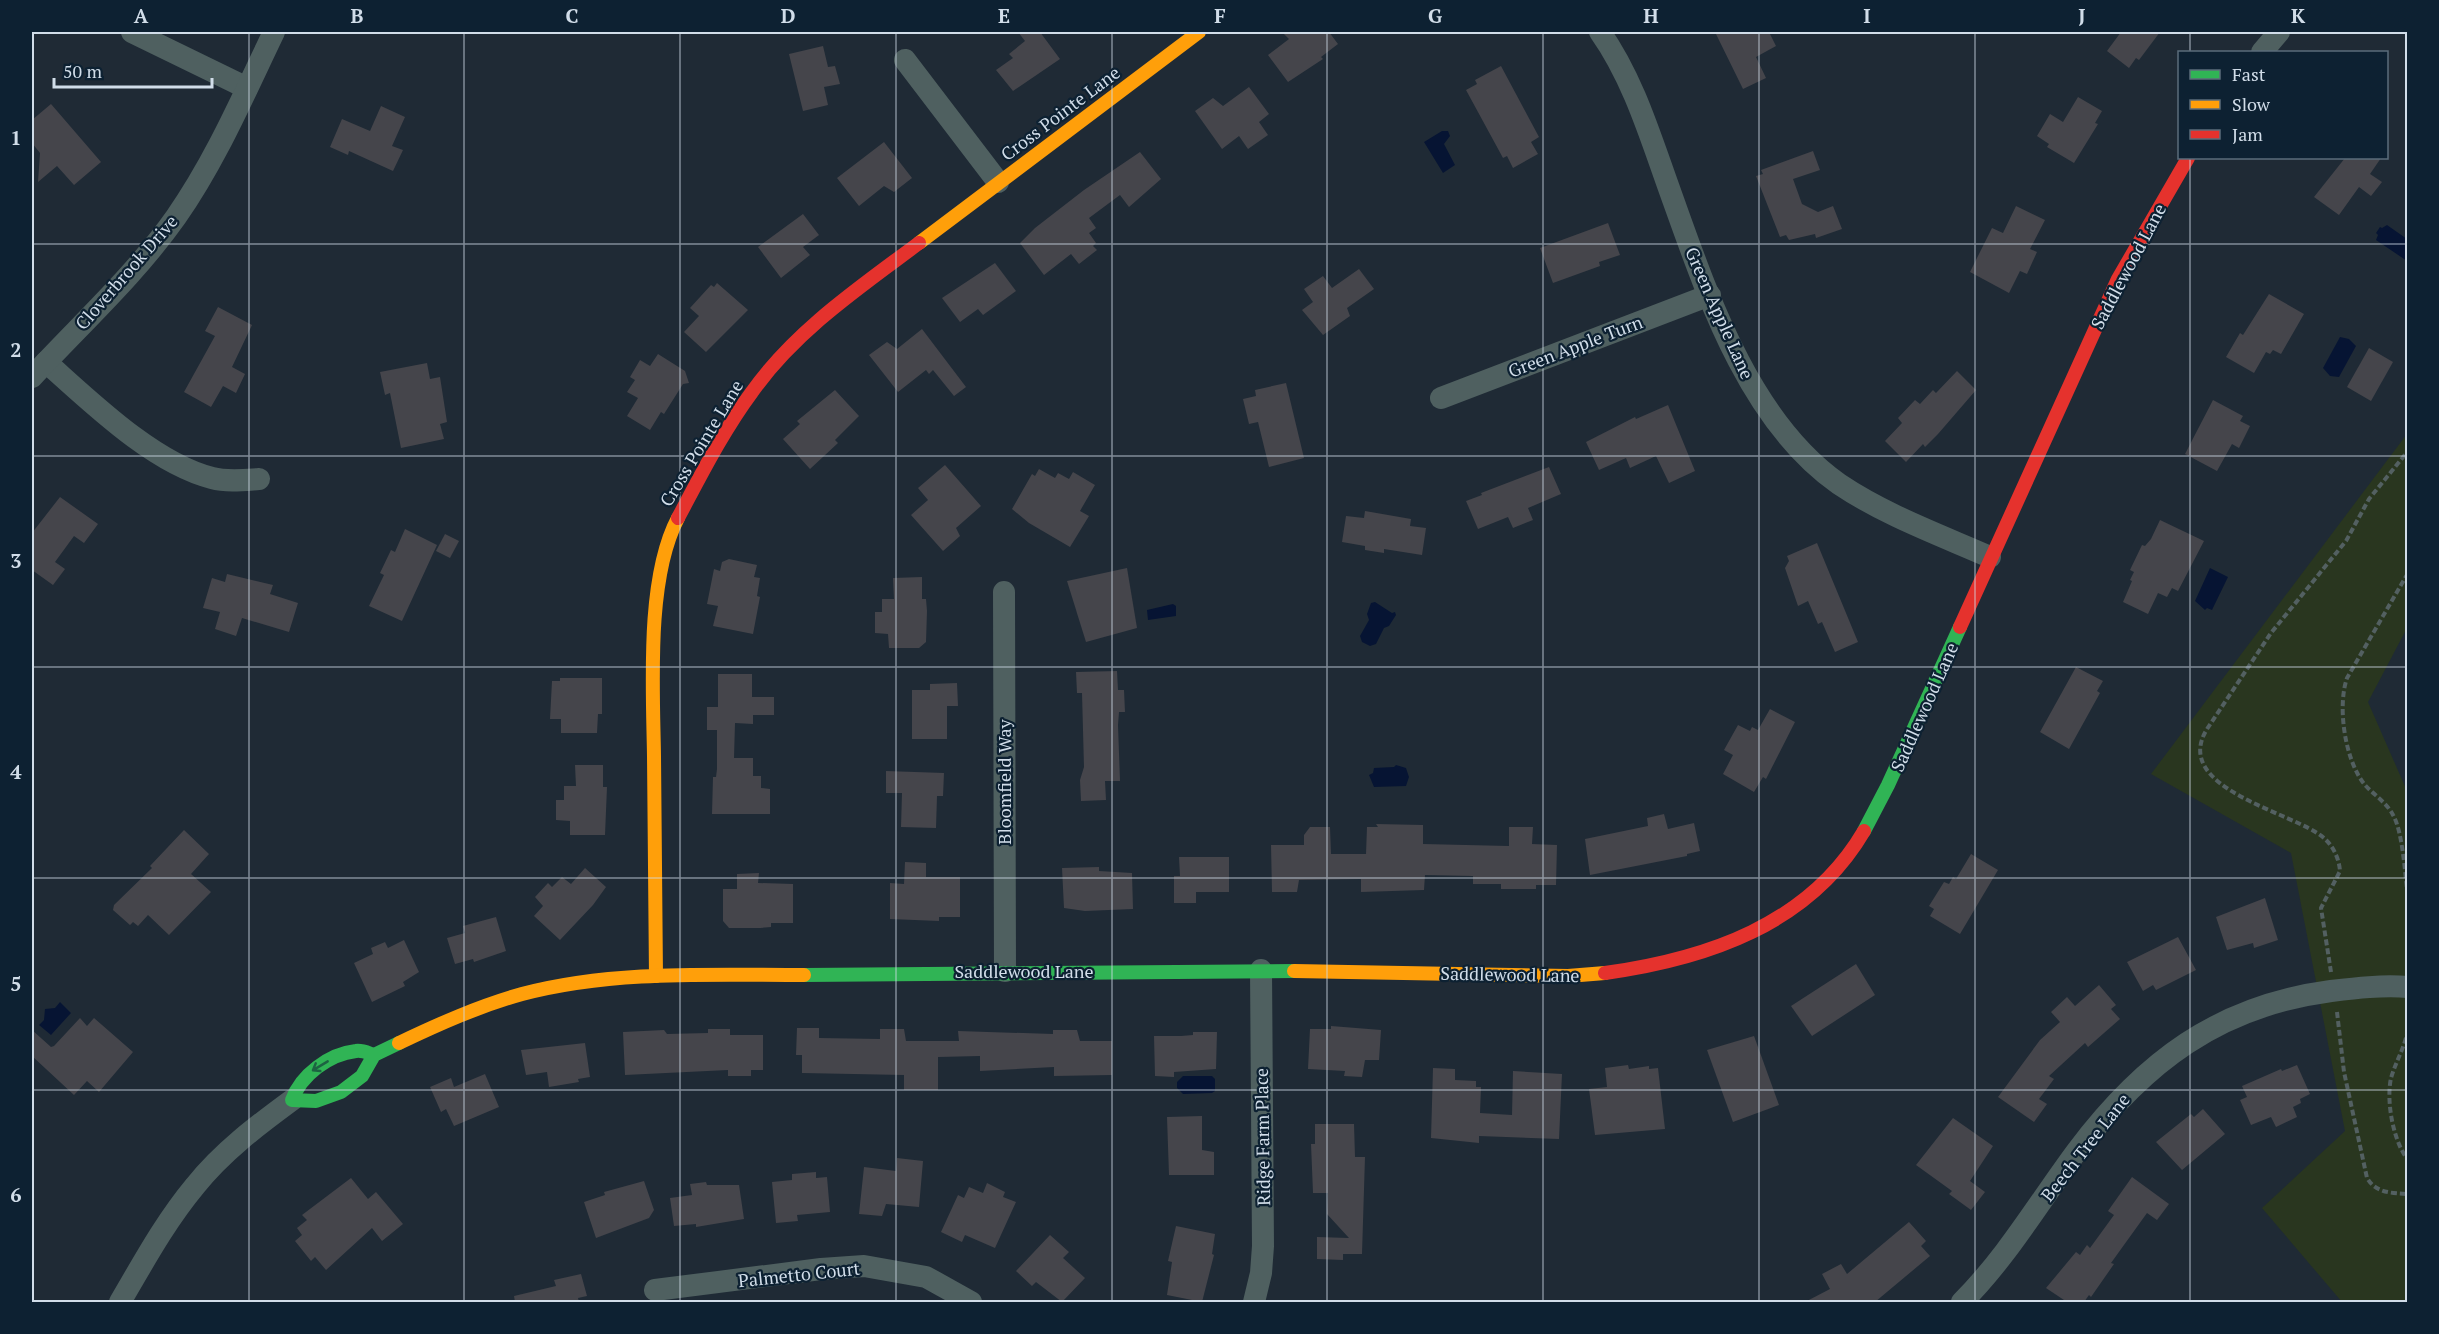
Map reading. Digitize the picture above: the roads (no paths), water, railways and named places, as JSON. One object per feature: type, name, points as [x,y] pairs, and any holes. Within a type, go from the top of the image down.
[{"type":"street","points":[[132,32],[247,88]]},
{"type":"street","name":"Cloverbrook Drive","points":[[39,369],[134,268],[174,219],[202,175],[274,32]]},
{"type":"street","name":"Cross Pointe Lane","points":[[656,976],[654,622],[661,564],[675,521],[741,406],[788,351],[833,308],[1199,32]]},
{"type":"street","name":"Green Apple Lane","points":[[1600,32],[1639,107],[1710,295],[1741,365],[1769,412],[1830,477],[1885,510],[1990,557]]},
{"type":"street","points":[[2263,51],[2279,32]]},
{"type":"street","points":[[905,60],[998,182]]},
{"type":"street","name":"Saddlewood Lane","points":[[120,1302],[170,1219],[196,1185],[235,1145],[292,1100],[295,1087],[321,1065],[358,1050],[374,1055],[460,1016],[506,999],[571,984],[656,976],[1005,971],[1417,971],[1532,977],[1592,975],[1642,968],[1695,954],[1767,925],[1794,908],[1823,885],[1858,840],[1890,781],[1934,687],[1990,557],[2118,279],[2187,159]]},
{"type":"street","name":"Green Apple Turn","points":[[1441,398],[1710,295]]},
{"type":"street","points":[[39,369],[177,463],[216,479],[259,479]]},
{"type":"street","name":"Bloomfield Way","points":[[1004,592],[1005,971]]},
{"type":"street","name":"Ridge Farm Place","points":[[1254,1302],[1261,1274],[1263,1246],[1260,970]]},
{"type":"street","name":"Beech Tree Lane","points":[[1962,1302],[1994,1266],[2105,1115],[2152,1068],[2188,1041],[2228,1019],[2284,999],[2334,991],[2408,987]]},
{"type":"street","points":[[292,1100],[313,1102],[337,1093],[363,1078],[371,1068],[374,1055]]},
{"type":"street","name":"Palmetto Court","points":[[656,1290],[821,1269],[864,1266],[926,1277],[971,1302]]},
{"type":"water","points":[[1442,131],[1448,131],[1450,136],[1444,144],[1455,165],[1443,173],[1424,142]]},
{"type":"water","points":[[2387,225],[2407,239],[2407,261],[2376,240],[2378,235],[2376,233],[2380,227]]},
{"type":"water","points":[[2340,337],[2349,339],[2356,346],[2339,377],[2330,376],[2323,368]]},
{"type":"water","points":[[2210,568],[2228,577],[2212,610],[2207,608],[2205,610],[2195,601]]},
{"type":"water","points":[[1375,602],[1392,613],[1395,612],[1396,615],[1389,626],[1384,628],[1376,644],[1370,646],[1362,642],[1360,636],[1369,620],[1367,614],[1371,603]]},
{"type":"water","points":[[1173,604],[1176,606],[1176,616],[1148,620],[1147,610]]},
{"type":"water","points":[[1396,765],[1406,768],[1409,777],[1406,786],[1374,787],[1369,775],[1373,773],[1374,768]]},
{"type":"water","points":[[60,1002],[71,1013],[51,1035],[39,1025],[44,1020],[45,1009],[55,1008]]},
{"type":"water","points":[[1183,1076],[1212,1076],[1215,1079],[1215,1091],[1183,1094],[1177,1088],[1177,1082]]}]
